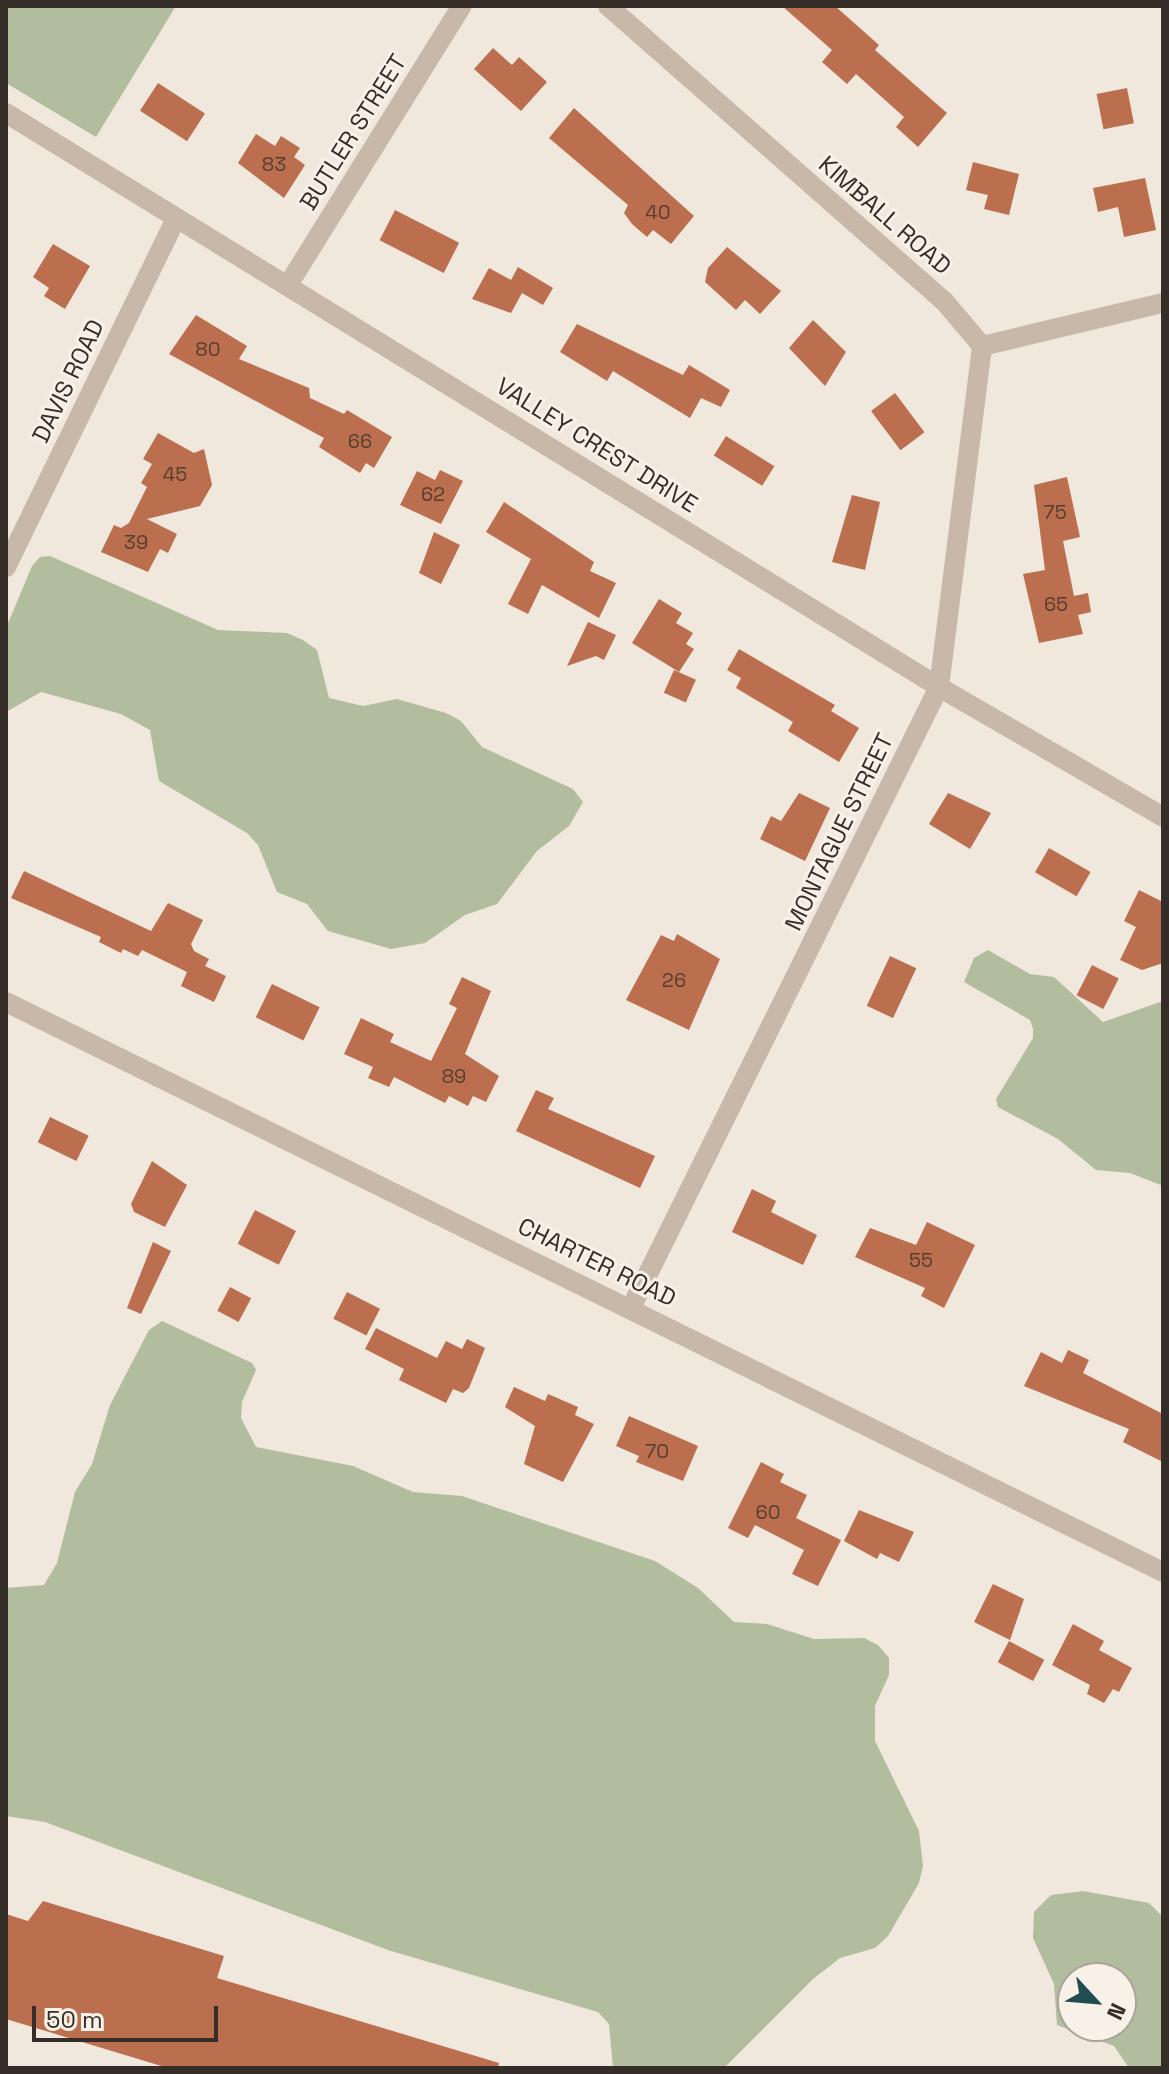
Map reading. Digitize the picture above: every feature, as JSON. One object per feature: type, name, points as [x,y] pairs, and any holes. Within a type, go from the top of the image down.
[{"type":"street","name":"BUTLER STREET","points":[[288,285],[462,6]]},
{"type":"street","name":"KIMBALL ROAD","points":[[608,6],[944,301],[982,346]]},
{"type":"street","name":"VALLEY CREST DRIVE","points":[[6,113],[939,687],[1163,817]]},
{"type":"street","name":"DAVIS ROAD","points":[[8,556],[176,218]]},
{"type":"street","points":[[982,346],[1163,303]]},
{"type":"street","name":"MONTAGUE STREET","points":[[631,1308],[939,687],[982,346]]},
{"type":"street","name":"CHARTER ROAD","points":[[6,1002],[1163,1572]]},
{"type":"green space","points":[[6,6],[176,6],[96,137],[6,83]]},
{"type":"green space","points":[[50,556],[218,630],[287,633],[303,640],[317,650],[329,698],[363,706],[397,699],[446,713],[461,721],[482,747],[573,789],[583,802],[569,826],[537,851],[497,904],[465,915],[425,943],[391,949],[328,931],[307,904],[277,892],[258,845],[247,833],[159,781],[150,730],[121,714],[41,692],[6,712],[6,628],[32,566],[40,557]]},
{"type":"green space","points":[[988,950],[1030,974],[1054,977],[1103,1022],[1163,1001],[1163,1186],[1130,1173],[1096,1170],[1058,1139],[998,1107],[996,1099],[1033,1038],[1033,1029],[1030,1020],[964,982],[974,958]]},
{"type":"green space","points":[[162,1321],[252,1363],[256,1370],[242,1402],[241,1418],[256,1447],[353,1466],[413,1492],[462,1496],[655,1561],[698,1588],[734,1622],[767,1624],[814,1639],[864,1638],[878,1645],[889,1658],[889,1675],[875,1706],[875,1741],[919,1831],[923,1866],[919,1883],[888,1936],[875,1948],[840,1958],[813,1979],[724,2068],[613,2068],[609,2024],[598,2012],[388,1950],[45,1822],[6,1816],[6,1588],[44,1585],[57,1563],[75,1492],[92,1464],[110,1405],[149,1330]]},
{"type":"green space","points":[[1083,1891],[1149,1903],[1163,1917],[1163,2068],[1129,2068],[1114,2046],[1103,2042],[1137,2042],[1137,1962],[1057,1962],[1057,2025],[1054,1984],[1033,1938],[1034,1912],[1051,1895]]},
{"type":"building","points":[[782,6],[835,6],[879,45],[875,50],[947,113],[918,147],[896,127],[904,117],[856,74],[847,84],[822,62],[832,50]]},
{"type":"building","points":[[493,48],[512,65],[519,57],[547,82],[521,111],[474,69]]},
{"type":"building","points":[[158,83],[205,113],[187,141],[140,111]]},
{"type":"building","points":[[1127,88],[1134,123],[1103,129],[1097,94]]},
{"type":"building","points":[[574,108],[694,216],[671,244],[653,230],[647,237],[632,224],[624,213],[628,205],[549,138]]},
{"type":"building","points":[[256,134],[275,146],[281,136],[300,148],[294,157],[305,165],[284,198],[238,163]]},
{"type":"building","points":[[973,162],[1019,174],[1009,215],[984,209],[988,195],[966,190]]},
{"type":"building","points":[[1145,178],[1156,230],[1124,237],[1118,207],[1098,212],[1093,188]]},
{"type":"building","points":[[395,210],[459,243],[444,273],[380,240]]},
{"type":"building","points":[[53,244],[90,266],[65,309],[44,296],[49,288],[33,277]]},
{"type":"building","points":[[727,247],[781,291],[760,314],[745,300],[736,310],[705,282],[708,268]]},
{"type":"building","points":[[518,267],[553,288],[543,305],[522,293],[511,313],[472,299],[489,268],[511,280]]},
{"type":"building","points":[[196,315],[247,346],[239,359],[309,388],[310,398],[344,414],[347,410],[392,437],[374,468],[366,463],[360,473],[319,447],[324,438],[169,354]]},
{"type":"building","points":[[813,320],[846,352],[825,386],[789,348]]},
{"type":"building","points":[[577,324],[683,375],[689,365],[730,390],[721,407],[701,398],[690,418],[613,371],[607,381],[560,352]]},
{"type":"building","points":[[895,393],[924,432],[901,450],[871,411]]},
{"type":"building","points":[[158,433],[194,453],[204,449],[212,485],[200,506],[147,519],[177,534],[168,553],[160,549],[148,572],[101,552],[114,525],[121,528],[129,523],[147,487],[141,483],[152,464],[143,459]]},
{"type":"building","points":[[726,436],[774,466],[762,486],[714,456]]},
{"type":"building","points":[[440,470],[463,481],[441,524],[400,505],[417,471],[435,480]]},
{"type":"building","points":[[1067,477],[1080,537],[1063,541],[1074,596],[1088,593],[1091,612],[1078,615],[1083,634],[1039,643],[1023,574],[1045,570],[1034,485]]},
{"type":"building","points":[[852,495],[880,502],[865,570],[832,562]]},
{"type":"building","points":[[504,502],[594,562],[590,571],[616,583],[599,618],[542,585],[528,614],[508,604],[531,559],[486,532]]},
{"type":"building","points":[[434,532],[460,545],[441,584],[419,573]]},
{"type":"building","points":[[659,599],[682,613],[676,623],[693,633],[686,644],[694,649],[679,672],[632,643]]},
{"type":"building","points":[[588,622],[616,635],[604,660],[596,656],[567,666]]},
{"type":"building","points":[[739,649],[835,705],[831,711],[859,728],[839,762],[788,731],[793,722],[736,688],[741,678],[727,670]]},
{"type":"building","points":[[674,670],[696,680],[686,703],[664,693]]},
{"type":"building","points":[[799,793],[830,808],[805,861],[760,839],[771,816],[781,821]]},
{"type":"building","points":[[948,793],[991,813],[970,849],[929,824]]},
{"type":"building","points":[[1049,848],[1091,872],[1077,896],[1035,872]]},
{"type":"building","points":[[24,871],[151,931],[168,903],[203,920],[191,944],[194,951],[209,959],[205,966],[226,976],[214,1002],[181,986],[187,972],[142,950],[138,956],[123,949],[121,953],[99,942],[101,937],[11,898]]},
{"type":"building","points":[[1139,890],[1163,902],[1163,963],[1142,970],[1120,960],[1136,927],[1124,921]]},
{"type":"building","points":[[677,934],[720,959],[689,1030],[626,1000],[661,935],[674,941]]},
{"type":"building","points":[[890,956],[916,968],[893,1018],[867,1006]]},
{"type":"building","points":[[1092,965],[1119,979],[1103,1009],[1077,995]]},
{"type":"building","points":[[462,977],[491,991],[465,1054],[499,1076],[486,1102],[473,1096],[468,1106],[449,1096],[445,1103],[394,1077],[389,1087],[368,1078],[373,1067],[344,1054],[361,1018],[394,1034],[390,1042],[431,1061],[457,1008],[449,1004]]},
{"type":"building","points":[[272,984],[320,1007],[303,1040],[256,1017]]},
{"type":"building","points":[[536,1090],[554,1098],[548,1109],[655,1156],[640,1188],[516,1131]]},
{"type":"building","points":[[50,1117],[89,1136],[76,1161],[38,1142]]},
{"type":"building","points":[[152,1161],[187,1185],[165,1227],[134,1212],[131,1204]]},
{"type":"building","points":[[752,1189],[776,1201],[771,1212],[817,1235],[803,1265],[732,1232]]},
{"type":"building","points":[[255,1210],[296,1231],[279,1265],[238,1244]]},
{"type":"building","points":[[927,1222],[975,1245],[944,1308],[921,1296],[925,1288],[855,1257],[870,1228],[916,1245]]},
{"type":"building","points":[[153,1242],[171,1251],[141,1314],[127,1308]]},
{"type":"building","points":[[230,1287],[251,1298],[239,1322],[217,1311]]},
{"type":"building","points":[[347,1292],[380,1309],[366,1336],[333,1319]]},
{"type":"building","points":[[376,1328],[437,1358],[446,1341],[462,1349],[467,1339],[485,1348],[469,1388],[463,1393],[453,1389],[446,1403],[399,1380],[404,1369],[365,1349]]},
{"type":"building","points":[[1068,1350],[1089,1360],[1083,1373],[1163,1414],[1163,1462],[1123,1442],[1129,1429],[1024,1386],[1041,1352],[1062,1363]]},
{"type":"building","points":[[514,1387],[545,1401],[548,1394],[578,1407],[575,1415],[594,1424],[563,1482],[524,1464],[535,1426],[505,1407]]},
{"type":"building","points":[[629,1416],[698,1446],[683,1481],[636,1462],[639,1456],[616,1446]]},
{"type":"building","points":[[761,1462],[784,1474],[780,1482],[807,1495],[796,1518],[841,1540],[818,1586],[792,1574],[804,1550],[755,1525],[748,1538],[728,1528]]},
{"type":"building","points":[[859,1510],[914,1532],[899,1562],[880,1553],[877,1559],[844,1541]]},
{"type":"building","points":[[993,1584],[1024,1599],[1010,1640],[974,1622]]},
{"type":"building","points":[[1073,1624],[1104,1641],[1099,1650],[1132,1668],[1119,1692],[1113,1689],[1104,1703],[1087,1694],[1090,1685],[1052,1665]]},
{"type":"building","points":[[1009,1641],[1044,1660],[1033,1681],[998,1662]]},
{"type":"building","points":[[43,1901],[224,1956],[217,1978],[499,2063],[498,2068],[168,2068],[6,2019],[6,1914],[28,1921]]}]
